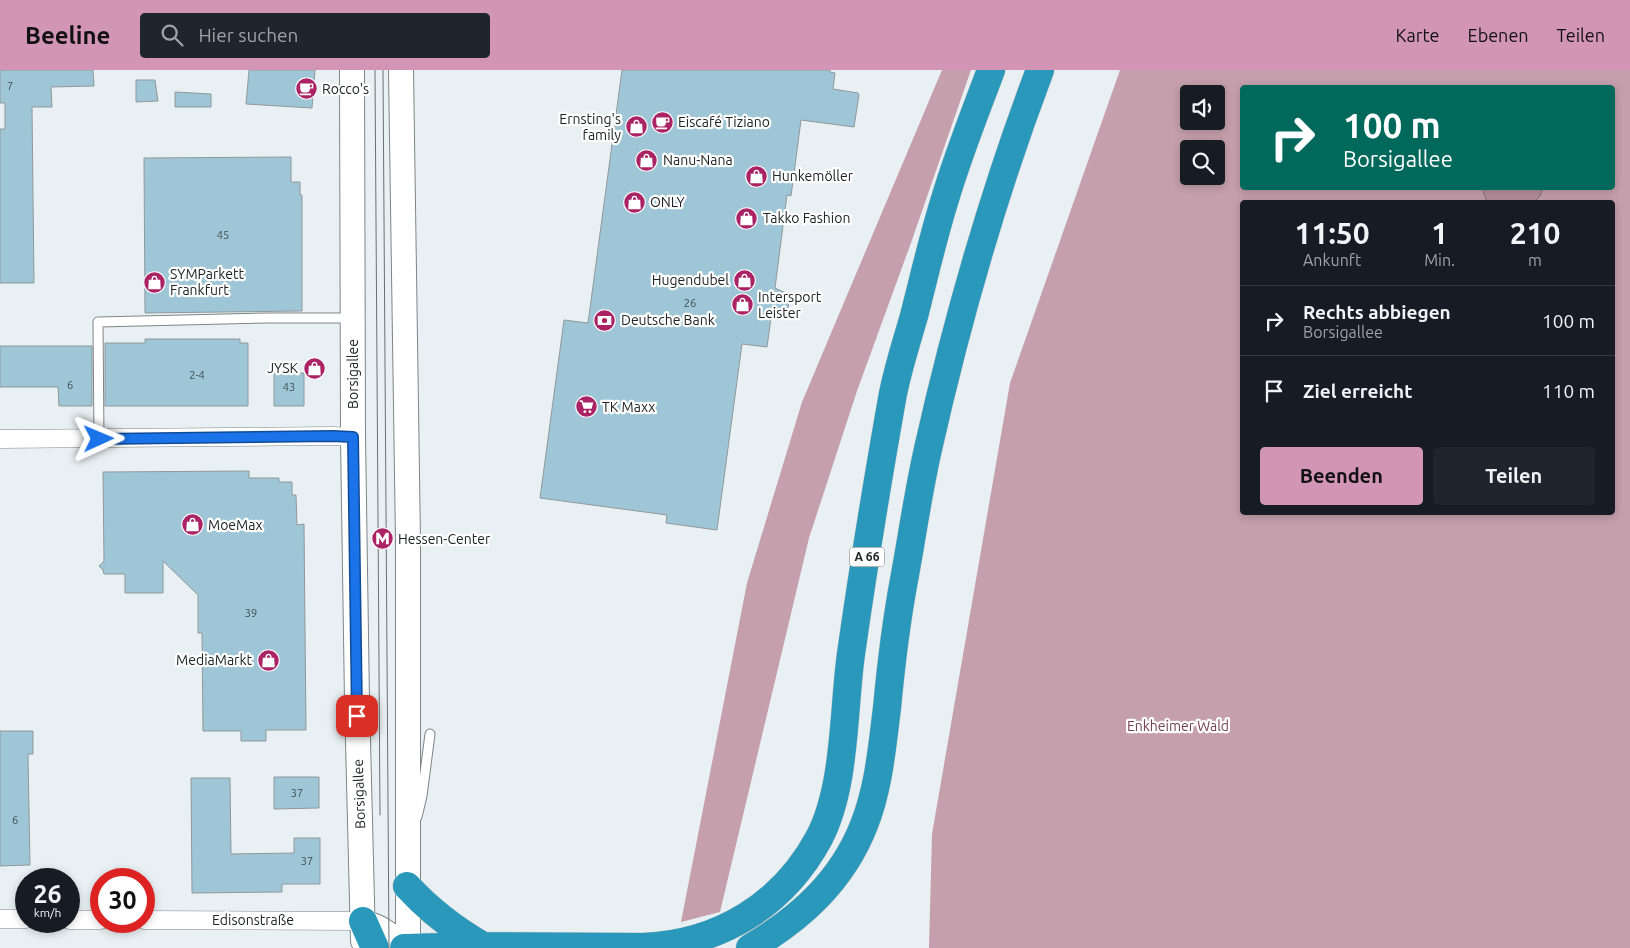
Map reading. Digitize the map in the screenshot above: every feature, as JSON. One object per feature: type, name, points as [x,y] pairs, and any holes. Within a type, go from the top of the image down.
[{"type":"highway","name":"A 66","points":[[406,948],[651,946],[694,940],[740,920],[764,905],[781,890],[807,858],[830,813],[839,766],[851,656],[892,396],[945,197],[991,70]]},
{"type":"highway","points":[[750,948],[775,934],[824,892],[852,850],[864,826],[870,808],[876,788],[882,750],[903,585],[928,452],[955,336],[977,254],[999,183],[1040,70]]},
{"type":"highway","points":[[407,886],[438,915],[483,946]]},
{"type":"highway","points":[[363,921],[375,948]]},
{"type":"main road","name":"Borsigallee","points":[[352,70],[353,437],[363,948]]},
{"type":"main road","points":[[401,70],[408,552],[406,948]]},
{"type":"main road","points":[[363,921],[381,929],[406,948]]},
{"type":"street","points":[[0,439],[353,437]]},
{"type":"street","points":[[0,919],[15,920]]},
{"type":"street","name":"Edisonstraße","points":[[155,920],[363,921]]},
{"type":"lane","points":[[99,439],[98,322],[354,318]]},
{"type":"lane","points":[[408,843],[422,796],[430,734]]},
{"type":"green space","points":[[942,70],[971,70],[857,391],[809,538],[720,912],[681,922],[747,583],[802,402]]},
{"type":"green space","name":"Enkheimer Wald","points":[[1120,70],[1630,70],[1630,948],[929,948],[932,834],[1010,383]]},
{"type":"shaded area","points":[[1483,190],[1542,190],[1536,200],[1486,200]]},
{"type":"building","points":[[0,70],[93,70],[94,86],[51,87],[52,107],[32,107],[34,283],[0,283],[0,129],[5,129],[5,103],[0,103]]},
{"type":"building","points":[[249,70],[315,70],[312,108],[246,104]]},
{"type":"building","points":[[622,70],[830,70],[830,72],[835,73],[833,89],[858,93],[859,95],[854,127],[801,120],[791,196],[787,195],[775,288],[790,295],[788,308],[772,311],[767,347],[742,344],[717,530],[666,523],[667,515],[540,498],[564,320],[588,323]]},
{"type":"building","points":[[136,80],[155,80],[158,101],[136,102]]},
{"type":"building","points":[[175,92],[211,94],[211,107],[175,107]]},
{"type":"building","points":[[291,157],[291,182],[300,182],[300,195],[302,195],[302,311],[145,313],[144,158]]},
{"type":"building","points":[[145,339],[240,339],[240,343],[248,343],[248,406],[105,406],[105,343],[145,343]]},
{"type":"building","points":[[0,346],[92,346],[92,406],[59,406],[58,387],[0,387]]},
{"type":"building","points":[[274,373],[304,373],[304,406],[274,406]]},
{"type":"building","points":[[249,471],[249,478],[279,478],[279,482],[292,482],[292,495],[296,495],[297,525],[304,524],[306,730],[266,730],[266,741],[241,741],[241,731],[203,731],[202,633],[198,633],[198,595],[163,561],[163,593],[125,593],[125,574],[104,574],[99,566],[104,561],[103,472]]},
{"type":"building","points":[[0,731],[33,731],[33,754],[28,754],[30,865],[0,866]]},
{"type":"building","points":[[274,777],[319,777],[319,808],[274,809]]},
{"type":"building","points":[[191,778],[230,778],[231,854],[294,853],[294,838],[320,838],[320,884],[282,884],[282,892],[192,893]]},
{"type":"tram line","points":[[375,70],[380,815]]},
{"type":"tram line","points":[[383,70],[389,948]]},
{"type":"place","name":"Rocco's","points":[[306,89]]},
{"type":"place","name":"Eiscafé Tiziano","points":[[662,122]]},
{"type":"place","name":"Ernsting's family","points":[[637,127]]},
{"type":"place","name":"Nanu-Nana","points":[[647,160]]},
{"type":"place","name":"Hunkemöller","points":[[756,176]]},
{"type":"place","name":"ONLY","points":[[634,202]]},
{"type":"place","name":"Takko Fashion","points":[[747,218]]},
{"type":"place","name":"Hugendubel","points":[[745,280]]},
{"type":"place","name":"SYMParkett Frankfurt","points":[[154,282]]},
{"type":"place","name":"Intersport Leister","points":[[742,305]]},
{"type":"place","name":"Deutsche Bank","points":[[605,320]]},
{"type":"place","name":"JYSK","points":[[314,368]]},
{"type":"place","name":"TK Maxx","points":[[586,407]]},
{"type":"place","name":"MoeMax","points":[[192,525]]},
{"type":"place","name":"Hessen-Center","points":[[382,539]]},
{"type":"place","name":"MediaMarkt","points":[[268,660]]},
{"type":"route","points":[[99,439],[353,437],[357,716]]}]
